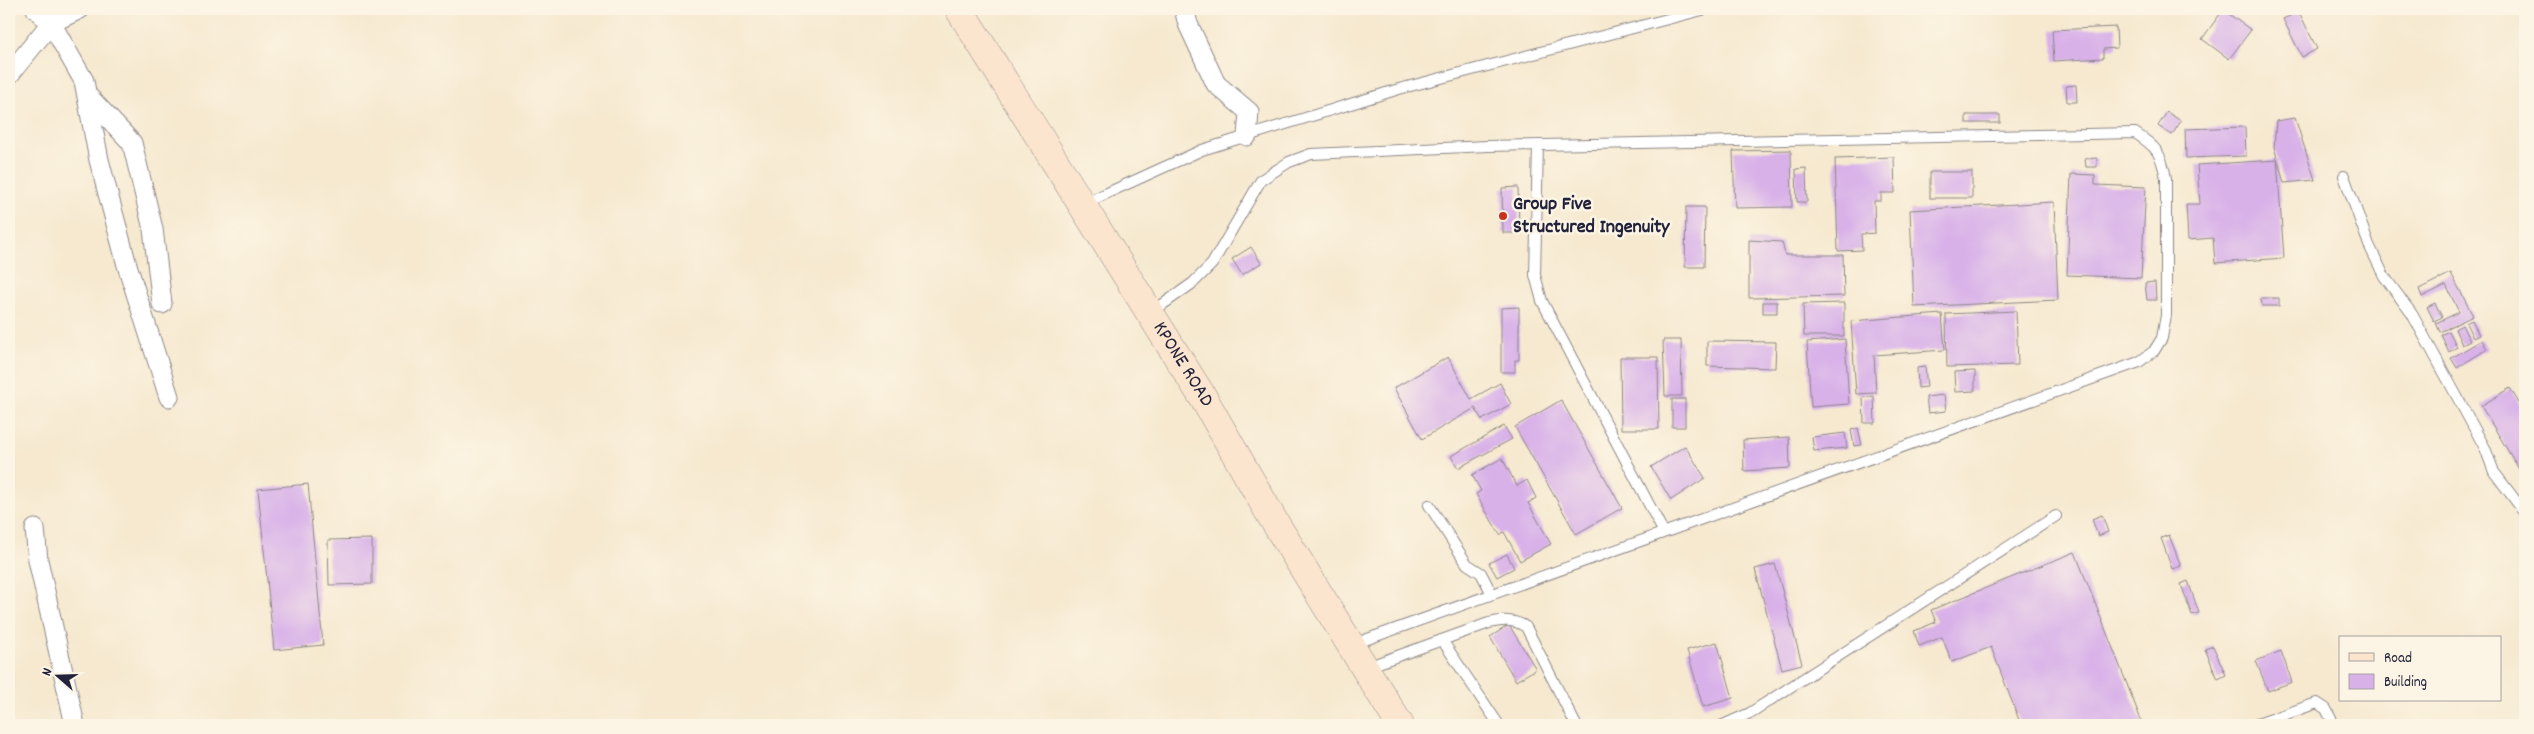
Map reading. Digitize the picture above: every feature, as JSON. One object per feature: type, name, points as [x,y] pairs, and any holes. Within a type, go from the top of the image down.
[{"type":"main road","name":"KPONE ROAD","points":[[959,9],[1151,313],[1400,725]]},
{"type":"street","points":[[36,9],[51,23],[84,81],[99,160],[127,266],[169,397]]},
{"type":"street","points":[[9,75],[51,23],[80,9]]},
{"type":"street","points":[[1184,9],[1188,24],[1216,84],[1249,112],[1247,136]]},
{"type":"street","points":[[87,95],[132,143],[154,230],[162,304]]},
{"type":"street","points":[[35,529],[38,560],[75,725]]},
{"type":"lane","points":[[1083,204],[1202,150],[1399,89],[1706,9]]},
{"type":"lane","points":[[1151,313],[1193,283],[1212,264],[1261,180],[1289,162],[1311,154],[1538,145],[2135,134],[2152,144],[2162,158],[2166,178],[2166,315],[2162,338],[2154,351],[2139,362],[1350,645]]},
{"type":"lane","points":[[1538,145],[1535,275],[1542,301],[1664,531]]},
{"type":"lane","points":[[2344,176],[2369,245],[2384,276],[2412,314],[2484,448],[2494,472],[2525,513]]},
{"type":"lane","points":[[1429,505],[1467,564],[1482,573],[1492,594]]},
{"type":"lane","points":[[1722,725],[1750,713],[2056,516]]},
{"type":"lane","points":[[1365,668],[1489,623],[1509,620],[1518,622],[1526,627],[1576,725]]},
{"type":"lane","points":[[1442,640],[1499,725]]},
{"type":"lane","points":[[2255,725],[2317,704],[2326,709],[2334,725]]},
{"type":"lane","points":[[1750,713],[1750,725]]},
{"type":"building","points":[[2223,10],[2251,30],[2229,59],[2202,39]]},
{"type":"building","points":[[2299,12],[2317,49],[2302,57],[2283,19]]},
{"type":"building","points":[[2116,27],[2117,48],[2103,49],[2103,58],[2054,61],[2052,30]]},
{"type":"building","points":[[2076,85],[2077,102],[2067,102],[2066,86]]},
{"type":"building","points":[[2167,112],[2181,121],[2172,135],[2158,126]]},
{"type":"building","points":[[1966,115],[2000,115],[2000,123],[1966,123]]},
{"type":"building","points":[[2295,118],[2315,180],[2284,183],[2274,147],[2276,121]]},
{"type":"building","points":[[2245,127],[2246,156],[2186,158],[2185,129]]},
{"type":"building","points":[[1791,150],[1792,207],[1735,208],[1733,151]]},
{"type":"building","points":[[1894,157],[1895,193],[1881,193],[1881,201],[1874,201],[1875,233],[1861,234],[1862,250],[1838,251],[1835,159]]},
{"type":"building","points":[[2097,158],[2097,167],[2086,167],[2085,159]]},
{"type":"building","points":[[2277,160],[2284,258],[2215,263],[2213,238],[2188,240],[2186,204],[2200,204],[2197,165]]},
{"type":"building","points":[[1806,168],[1807,202],[1797,202],[1796,169]]},
{"type":"building","points":[[1930,172],[1972,172],[1972,198],[1930,198]]},
{"type":"building","points":[[2071,174],[2095,175],[2095,185],[2146,187],[2141,278],[2067,275]]},
{"type":"building","points":[[1518,187],[1519,233],[1503,233],[1502,188]]},
{"type":"building","points":[[2054,202],[2058,300],[1914,307],[1910,210]]},
{"type":"building","points":[[1686,207],[1705,207],[1704,267],[1685,267]]},
{"type":"building","points":[[1749,240],[1782,242],[1785,255],[1843,255],[1844,296],[1749,298]]},
{"type":"building","points":[[1251,247],[1261,263],[1242,275],[1232,259]]},
{"type":"building","points":[[2451,273],[2473,316],[2440,332],[2436,323],[2459,312],[2446,285],[2422,297],[2419,289]]},
{"type":"building","points":[[2155,282],[2156,300],[2147,300],[2145,283]]},
{"type":"building","points":[[2261,298],[2279,298],[2279,306],[2262,306]]},
{"type":"building","points":[[1763,302],[1777,302],[1777,313],[1763,313]]},
{"type":"building","points":[[1844,303],[1844,336],[1804,336],[1803,304]]},
{"type":"building","points":[[2435,303],[2442,317],[2434,321],[2427,307]]},
{"type":"building","points":[[1519,307],[1519,360],[1515,360],[1515,372],[1501,372],[1501,308]]},
{"type":"building","points":[[2016,311],[2018,365],[1947,367],[1946,314]]},
{"type":"building","points":[[1942,314],[1945,350],[1874,355],[1876,393],[1856,394],[1851,321]]},
{"type":"building","points":[[2472,320],[2479,335],[2473,338],[2466,323]]},
{"type":"building","points":[[2462,325],[2470,341],[2462,345],[2455,329]]},
{"type":"building","points":[[2449,331],[2457,347],[2449,352],[2441,335]]},
{"type":"building","points":[[1845,339],[1849,404],[1811,407],[1807,342]]},
{"type":"building","points":[[1663,340],[1681,340],[1682,396],[1665,396]]},
{"type":"building","points":[[2482,340],[2487,349],[2457,368],[2451,358]]},
{"type":"building","points":[[1707,341],[1776,342],[1775,368],[1707,366]]},
{"type":"building","points":[[1448,357],[1471,399],[1500,383],[1511,404],[1482,420],[1475,408],[1422,439],[1394,388]]},
{"type":"building","points":[[1620,357],[1658,357],[1659,429],[1621,429]]},
{"type":"building","points":[[1925,367],[1927,387],[1918,388],[1917,368]]},
{"type":"building","points":[[1975,371],[1975,391],[1955,392],[1954,372]]},
{"type":"building","points":[[2510,388],[2525,413],[2525,479],[2481,406]]},
{"type":"building","points":[[1944,395],[1946,411],[1928,413],[1926,397]]},
{"type":"building","points":[[1874,396],[1875,423],[1864,423],[1863,397]]},
{"type":"building","points":[[1672,399],[1685,399],[1685,427],[1672,427]]},
{"type":"building","points":[[1561,400],[1622,508],[1576,534],[1515,427]]},
{"type":"building","points":[[1504,426],[1512,439],[1458,468],[1451,456]]},
{"type":"building","points":[[1858,428],[1862,445],[1854,446],[1851,430]]},
{"type":"building","points":[[1845,433],[1847,448],[1814,451],[1812,437]]},
{"type":"building","points":[[1789,437],[1790,468],[1744,471],[1743,440]]},
{"type":"building","points":[[1685,446],[1705,478],[1671,500],[1651,467]]},
{"type":"building","points":[[1502,458],[1517,486],[1527,480],[1536,498],[1528,503],[1551,544],[1520,561],[1504,532],[1500,535],[1476,494],[1481,491],[1472,475]]},
{"type":"building","points":[[308,484],[323,645],[274,650],[258,489]]},
{"type":"building","points":[[2102,515],[2108,532],[2098,536],[2092,519]]},
{"type":"building","points":[[2169,535],[2181,566],[2172,569],[2161,538]]},
{"type":"building","points":[[372,539],[372,584],[329,585],[328,540]]},
{"type":"building","points":[[2075,552],[2143,725],[2021,725],[1991,647],[1952,662],[1942,637],[1919,646],[1914,631],[1936,622],[1931,610]]},
{"type":"building","points":[[1507,554],[1514,568],[1497,577],[1489,563]]},
{"type":"building","points":[[1775,564],[1802,664],[1782,669],[1755,569]]},
{"type":"building","points":[[2188,581],[2199,613],[2192,615],[2181,584]]},
{"type":"building","points":[[1509,625],[1536,669],[1516,681],[1490,637]]},
{"type":"building","points":[[1717,642],[1733,698],[1703,707],[1687,650]]},
{"type":"building","points":[[2213,646],[2226,675],[2218,679],[2205,649]]},
{"type":"building","points":[[2281,651],[2292,682],[2268,691],[2256,661]]},
{"type":"place","name":"Group Five Structured Ingenuity","points":[[1503,216]]}]
